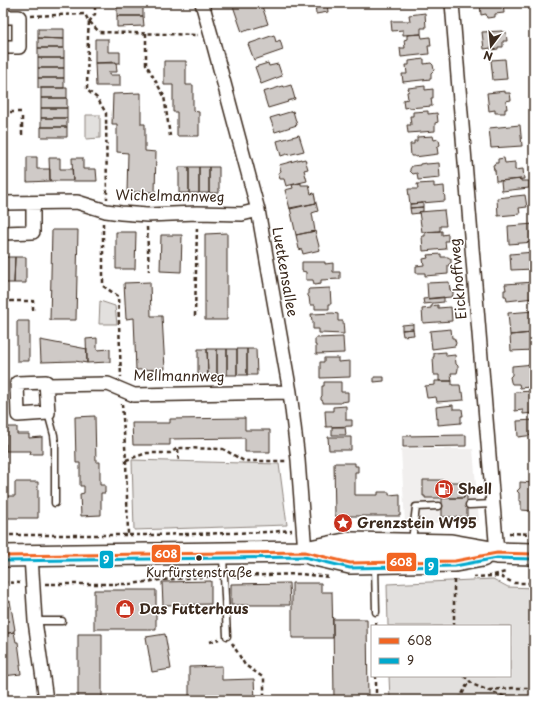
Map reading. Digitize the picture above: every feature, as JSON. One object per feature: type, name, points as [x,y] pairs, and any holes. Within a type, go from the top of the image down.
[{"type":"main road","points":[[3,556],[305,552],[350,543],[451,545],[496,543],[534,554]]},
{"type":"main road","points":[[305,552],[350,563],[455,561],[496,543]]},
{"type":"street","name":"Luetkensallee","points":[[202,3],[258,210],[290,392],[298,460],[305,552]]},
{"type":"street","name":"Eickhoffweg","points":[[452,3],[496,543]]},
{"type":"street","points":[[3,17],[19,17],[19,47],[3,47]]},
{"type":"street","name":"Wichelmannweg","points":[[3,203],[77,202],[121,213],[147,215],[197,213],[242,214],[258,210]]},
{"type":"street","points":[[3,232],[33,232],[33,203]]},
{"type":"street","name":"Mellmannweg","points":[[48,413],[18,414],[17,383],[46,382],[46,385],[108,384],[134,395],[290,392]]},
{"type":"street","points":[[46,385],[48,413]]},
{"type":"street","points":[[31,556],[34,621],[46,700]]},
{"type":"lane","points":[[48,413],[55,444],[55,503]]},
{"type":"lane","points":[[469,505],[493,504]]},
{"type":"lane","points":[[412,545],[416,507],[439,506]]},
{"type":"lane","points":[[223,554],[227,636]]},
{"type":"lane","points":[[375,563],[376,612]]},
{"type":"lane","points":[[34,621],[62,621]]},
{"type":"path","points":[[95,3],[95,14],[89,22],[87,90],[97,98],[106,113],[107,198],[103,226],[103,286],[118,296],[128,535]]},
{"type":"path","points":[[19,17],[85,14],[89,22],[98,32],[211,35]]},
{"type":"path","points":[[146,33],[146,64],[164,96],[170,136]]},
{"type":"path","points":[[3,112],[22,112]]},
{"type":"path","points":[[22,117],[22,135]]},
{"type":"path","points":[[195,316],[197,213]]},
{"type":"path","points":[[147,215],[148,271]]},
{"type":"path","points":[[3,301],[33,301],[33,312]]},
{"type":"path","points":[[126,460],[147,453],[170,453],[178,448],[223,449],[244,461],[286,461]]},
{"type":"path","points":[[178,448],[179,462]]},
{"type":"path","points":[[3,469],[9,469]]},
{"type":"path","points":[[3,535],[128,535],[303,530]]},
{"type":"path","points":[[496,543],[534,534]]},
{"type":"path","points":[[3,582],[33,584],[131,584],[160,580],[224,576],[300,574],[335,578]]},
{"type":"path","points":[[469,577],[492,576],[501,577],[514,583],[534,583]]},
{"type":"path","points":[[448,577],[454,577],[454,625]]},
{"type":"path","points":[[210,642],[227,636],[245,666],[264,678],[264,700]]},
{"type":"path","points":[[376,677],[376,700]]},
{"type":"path","points":[[465,677],[474,685],[513,700]]},
{"type":"path","points":[[459,700],[469,681]]},
{"type":"path","points":[[487,691],[512,688],[534,688]]},
{"type":"shaded area","points":[[86,115],[100,115],[100,138],[86,139]]},
{"type":"shaded area","points":[[100,301],[115,306],[117,324],[99,324]]},
{"type":"shaded area","points":[[401,449],[473,449],[479,521],[405,524]]},
{"type":"shaded area","points":[[132,460],[279,464],[287,525],[134,530]]},
{"type":"shaded area","points":[[493,579],[508,587],[534,588],[534,700],[390,700],[389,677],[511,677],[511,625],[388,625],[387,584]]},
{"type":"building","points":[[115,3],[127,3],[127,6],[115,6]]},
{"type":"building","points":[[127,3],[145,3],[145,6],[143,6],[143,16],[117,16],[117,7],[127,6]]},
{"type":"building","points":[[232,3],[261,3],[268,24],[242,32]]},
{"type":"building","points":[[315,3],[327,3],[328,12],[316,14]]},
{"type":"building","points":[[403,3],[423,3],[403,5]]},
{"type":"building","points":[[480,3],[503,3],[504,13],[495,14],[495,17],[487,18],[486,14],[481,15]]},
{"type":"building","points":[[425,13],[426,28],[421,28],[421,34],[403,35],[403,30],[392,31],[391,21],[410,21],[409,15]]},
{"type":"building","points":[[117,16],[143,16],[144,26],[117,27]]},
{"type":"building","points":[[38,29],[64,29],[64,39],[38,38]]},
{"type":"building","points":[[482,32],[506,32],[507,41],[503,41],[503,47],[498,47],[498,49],[491,50],[491,48],[484,49]]},
{"type":"building","points":[[421,34],[422,38],[430,37],[431,46],[428,46],[429,54],[401,57],[400,48],[405,48],[404,40],[407,39],[407,35]]},
{"type":"building","points":[[274,35],[276,42],[280,40],[283,50],[254,60],[248,44]]},
{"type":"building","points":[[38,38],[64,39],[64,48],[38,48]]},
{"type":"building","points":[[95,39],[108,39],[108,52],[120,52],[120,63],[95,63]]},
{"type":"building","points":[[38,48],[64,48],[64,58],[38,58]]},
{"type":"building","points":[[38,58],[64,58],[64,68],[38,68]]},
{"type":"building","points":[[424,59],[424,64],[431,63],[433,65],[434,70],[431,73],[431,79],[403,82],[402,74],[407,74],[406,65],[409,65],[409,61]]},
{"type":"building","points":[[505,59],[507,79],[493,80],[491,60]]},
{"type":"building","points":[[164,61],[186,61],[186,85],[193,85],[193,111],[199,112],[199,136],[177,136],[177,112],[173,112],[173,85],[164,85]]},
{"type":"building","points":[[116,62],[117,72],[109,72],[109,75],[120,75],[120,86],[96,86],[95,63]]},
{"type":"building","points":[[268,63],[269,66],[278,64],[282,76],[261,84],[255,67]]},
{"type":"building","points":[[3,67],[7,67],[7,93],[3,93]]},
{"type":"building","points":[[38,68],[64,68],[64,78],[38,78]]},
{"type":"building","points":[[38,78],[64,78],[64,88],[38,88]]},
{"type":"building","points":[[291,85],[295,99],[268,108],[263,92]]},
{"type":"building","points":[[425,86],[425,90],[433,89],[433,98],[431,98],[432,106],[404,108],[403,100],[408,99],[408,88]]},
{"type":"building","points":[[41,88],[67,88],[67,98],[41,98]]},
{"type":"building","points":[[505,91],[505,93],[510,93],[511,100],[506,101],[507,109],[505,109],[505,113],[495,113],[495,110],[489,111],[487,93]]},
{"type":"building","points":[[141,93],[141,124],[145,124],[145,151],[156,152],[155,192],[127,192],[128,153],[117,152],[117,124],[112,124],[113,94]]},
{"type":"building","points":[[41,98],[67,98],[67,108],[41,108]]},
{"type":"building","points":[[41,108],[67,108],[67,118],[41,118]]},
{"type":"building","points":[[293,111],[297,125],[275,132],[270,118]]},
{"type":"building","points":[[428,111],[428,114],[437,113],[438,122],[435,123],[435,131],[408,133],[407,125],[411,125],[410,116],[413,116],[413,112]]},
{"type":"building","points":[[41,118],[67,118],[67,127],[41,127]]},
{"type":"building","points":[[520,125],[522,146],[491,148],[489,128]]},
{"type":"building","points":[[41,127],[67,127],[67,137],[41,137]]},
{"type":"building","points":[[299,135],[304,151],[281,156],[277,141]]},
{"type":"building","points":[[433,136],[434,140],[439,140],[440,145],[437,147],[438,154],[415,157],[411,156],[410,144],[414,144],[414,141],[417,141],[417,137]]},
{"type":"building","points":[[27,157],[37,157],[37,169],[50,169],[50,181],[27,182]]},
{"type":"building","points":[[49,158],[60,158],[60,169],[72,169],[73,181],[50,181]]},
{"type":"building","points":[[72,158],[83,158],[83,169],[96,169],[97,181],[73,181]]},
{"type":"building","points":[[504,158],[505,163],[515,162],[515,170],[523,169],[524,179],[496,181],[493,165],[498,163],[498,159]]},
{"type":"building","points":[[305,159],[308,169],[304,170],[307,181],[286,186],[284,179],[280,179],[278,173],[281,171],[279,165]]},
{"type":"building","points":[[426,163],[439,163],[440,178],[418,180],[417,173],[413,174],[410,171],[412,166]]},
{"type":"building","points":[[179,167],[189,167],[189,193],[179,193]]},
{"type":"building","points":[[189,167],[199,167],[199,193],[189,193]]},
{"type":"building","points":[[199,167],[209,167],[209,193],[199,193]]},
{"type":"building","points":[[209,167],[219,167],[219,193],[209,193]]},
{"type":"building","points":[[521,179],[521,181],[529,181],[529,188],[502,191],[501,181]]},
{"type":"building","points":[[301,183],[301,185],[309,185],[311,194],[314,193],[316,203],[290,209],[285,190],[293,188],[292,185]]},
{"type":"building","points":[[434,183],[434,187],[444,186],[445,201],[410,204],[408,189],[418,189],[417,184]]},
{"type":"building","points":[[525,195],[527,207],[519,208],[520,214],[498,216],[497,198]]},
{"type":"building","points":[[316,203],[318,211],[312,213],[315,231],[296,235],[290,208]]},
{"type":"building","points":[[423,203],[423,207],[410,208],[410,204]]},
{"type":"building","points":[[423,207],[423,211],[419,212],[420,213],[411,214],[410,208]]},
{"type":"building","points":[[444,210],[446,226],[440,226],[440,231],[422,232],[419,212]]},
{"type":"building","points":[[534,224],[534,242],[509,244],[508,226]]},
{"type":"building","points":[[52,230],[78,230],[76,320],[50,320]]},
{"type":"building","points":[[315,231],[320,250],[303,254],[302,250],[299,249],[296,235]]},
{"type":"building","points":[[442,231],[442,235],[448,234],[448,241],[445,241],[446,249],[423,251],[422,236],[425,236],[425,232]]},
{"type":"building","points":[[116,232],[136,232],[135,269],[116,269]]},
{"type":"building","points":[[227,233],[227,320],[205,320],[205,234]]},
{"type":"building","points":[[161,235],[182,235],[181,272],[160,271]]},
{"type":"building","points":[[534,252],[534,269],[511,270],[510,254]]},
{"type":"building","points":[[441,254],[441,257],[448,257],[451,259],[451,263],[448,265],[448,274],[425,276],[425,273],[416,273],[416,266],[424,265],[423,259],[428,258],[427,255]]},
{"type":"building","points":[[3,257],[5,257],[5,283],[3,283]]},
{"type":"building","points":[[5,257],[15,257],[14,283],[5,283]]},
{"type":"building","points":[[15,257],[26,257],[26,283],[14,283]]},
{"type":"building","points":[[302,262],[325,262],[325,264],[333,263],[333,272],[340,272],[340,279],[321,280],[321,284],[314,285],[313,280],[306,280],[306,272],[302,271]]},
{"type":"building","points":[[150,282],[151,316],[162,316],[165,369],[136,370],[134,318],[126,319],[124,283]]},
{"type":"building","points":[[449,282],[450,290],[453,291],[453,295],[451,297],[428,299],[427,283]]},
{"type":"building","points":[[534,282],[534,298],[507,301],[506,296],[504,296],[504,290],[506,290],[505,284]]},
{"type":"building","points":[[330,288],[331,304],[329,304],[329,309],[315,309],[315,305],[310,305],[308,296],[309,289]]},
{"type":"building","points":[[444,297],[444,302],[424,304],[423,299]]},
{"type":"building","points":[[438,305],[438,308],[451,307],[452,321],[423,323],[422,309],[431,308],[431,306]]},
{"type":"building","points":[[534,311],[532,333],[510,335],[508,313]]},
{"type":"building","points":[[311,314],[338,314],[338,321],[343,321],[344,334],[319,333],[319,329],[313,329]]},
{"type":"building","points":[[17,321],[29,321],[29,361],[17,361]]},
{"type":"building","points":[[413,324],[413,329],[402,330],[402,325]]},
{"type":"building","points":[[413,329],[414,335],[403,336],[402,330]]},
{"type":"building","points":[[451,329],[452,338],[454,338],[456,343],[455,346],[432,349],[430,331]]},
{"type":"building","points":[[532,333],[534,350],[511,351],[510,335]]},
{"type":"building","points":[[343,337],[344,353],[316,354],[316,338]]},
{"type":"building","points":[[97,338],[97,350],[110,349],[110,362],[87,363],[86,339]]},
{"type":"building","points":[[40,340],[87,349],[87,363],[75,361],[41,362]]},
{"type":"building","points":[[198,349],[207,349],[208,375],[198,375]]},
{"type":"building","points":[[207,349],[217,349],[217,375],[208,375]]},
{"type":"building","points":[[217,349],[227,349],[227,375],[217,375]]},
{"type":"building","points":[[227,349],[237,349],[237,375],[227,375]]},
{"type":"building","points":[[237,349],[247,349],[247,375],[237,375]]},
{"type":"building","points":[[247,349],[256,349],[257,375],[247,375]]},
{"type":"building","points":[[446,352],[446,356],[455,355],[458,369],[457,373],[451,373],[452,381],[439,381],[439,375],[434,375],[433,357],[434,353]]},
{"type":"building","points":[[324,358],[338,358],[338,362],[350,361],[350,377],[320,378],[320,362],[324,362]]},
{"type":"building","points":[[534,364],[534,383],[530,383],[530,387],[520,388],[519,384],[512,384],[510,377],[512,375],[512,366]]},
{"type":"building","points":[[374,377],[384,377],[384,381],[374,382]]},
{"type":"building","points":[[435,381],[452,381],[452,385],[460,385],[464,400],[437,402],[436,397],[427,398],[425,386],[435,385]]},
{"type":"building","points":[[324,382],[341,382],[341,392],[348,392],[348,401],[341,403],[323,403],[321,397]]},
{"type":"building","points":[[534,391],[534,413],[523,414],[523,410],[515,411],[515,392]]},
{"type":"building","points":[[453,405],[453,409],[462,409],[463,416],[461,416],[461,423],[438,425],[436,407]]},
{"type":"building","points":[[346,406],[346,420],[352,420],[352,426],[326,427],[325,411],[333,411],[333,407]]},
{"type":"building","points":[[95,416],[96,462],[100,462],[100,485],[105,485],[105,493],[101,493],[101,515],[81,516],[80,494],[84,493],[84,486],[80,486],[80,463],[76,463],[75,417]]},
{"type":"building","points":[[245,418],[245,430],[270,430],[270,452],[245,452],[245,438],[170,439],[170,445],[133,445],[132,423],[170,423],[170,419]]},
{"type":"building","points":[[534,420],[534,435],[518,437],[517,421]]},
{"type":"building","points":[[6,427],[17,427],[17,434],[29,434],[29,438],[42,437],[42,454],[30,454],[31,451],[6,451]]},
{"type":"building","points":[[332,427],[345,427],[346,435],[332,435]]},
{"type":"building","points":[[466,435],[466,446],[403,447],[403,436]]},
{"type":"building","points":[[328,437],[351,437],[351,450],[329,450]]},
{"type":"building","points":[[3,444],[6,444],[6,457],[3,457]]},
{"type":"building","points":[[334,463],[355,463],[355,466],[358,466],[358,472],[355,472],[355,495],[378,495],[378,492],[389,492],[389,495],[400,494],[400,516],[335,516]]},
{"type":"building","name":"Shell","points":[[423,480],[464,482],[464,498],[425,498],[425,496],[423,496]]},
{"type":"building","points":[[15,482],[38,482],[38,518],[3,518],[3,496],[15,496]]},
{"type":"building","points":[[520,482],[534,483],[534,511],[521,510],[521,501],[519,501],[519,493],[517,491],[520,488]]},
{"type":"building","points":[[464,495],[467,495],[467,517],[442,517],[442,498],[464,498]]},
{"type":"building","points":[[211,581],[211,604],[163,605],[162,582]]},
{"type":"building","points":[[289,583],[290,605],[231,605],[231,584]]},
{"type":"building","points":[[292,583],[321,583],[321,592],[332,592],[333,638],[292,638]]},
{"type":"building","name":"Das Futterhaus","points":[[94,590],[156,590],[156,629],[94,629]]},
{"type":"building","points":[[10,601],[15,630],[14,632],[3,634],[3,602]]},
{"type":"building","points":[[333,619],[367,619],[368,700],[334,700]]},
{"type":"building","points":[[14,632],[16,642],[18,642],[21,674],[3,676],[3,634]]},
{"type":"building","points":[[78,634],[102,634],[102,700],[78,700]]},
{"type":"building","points":[[165,634],[171,669],[152,672],[146,637]]},
{"type":"building","points":[[222,666],[222,680],[254,679],[255,700],[189,698],[189,667]]},
{"type":"transit line","name":"608","points":[[3,556],[305,552],[350,563],[455,561],[497,553],[534,554]]},
{"type":"transit line","name":"9","points":[[3,561],[304,557],[350,568],[455,566],[497,558],[534,559]]},
{"type":"place","name":"Shell","points":[[444,489]]},
{"type":"place","name":"Grenzstein W195","points":[[343,523]]},
{"type":"place","name":"Kurfürstenstraße","points":[[199,558]]},
{"type":"place","name":"Das Futterhaus","points":[[125,609]]}]
